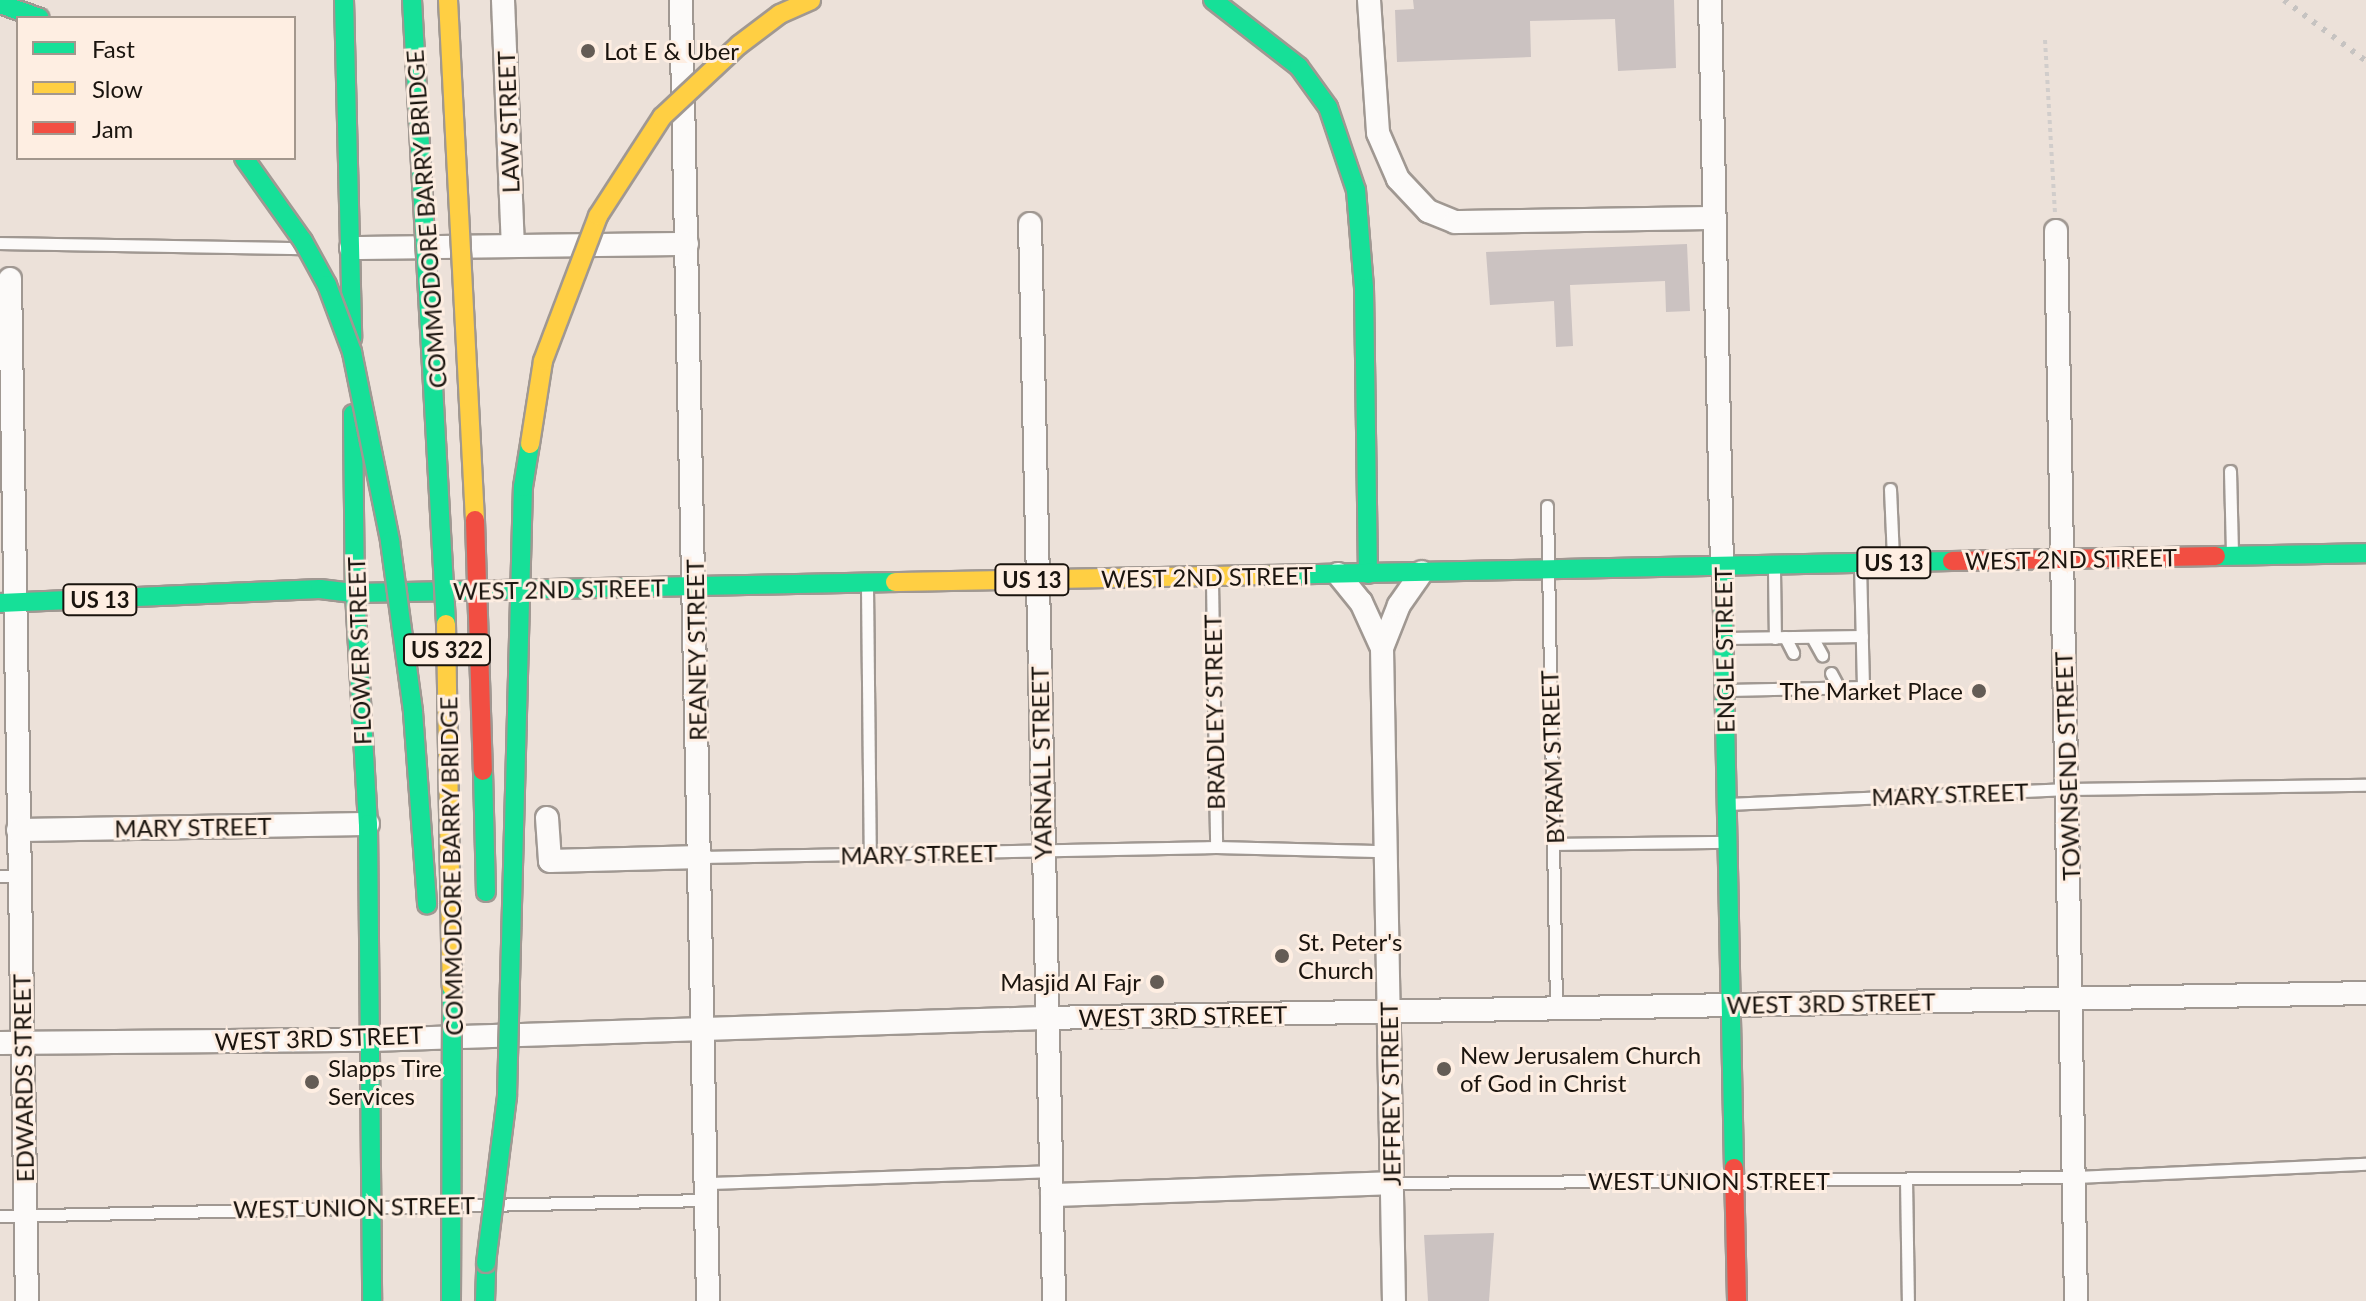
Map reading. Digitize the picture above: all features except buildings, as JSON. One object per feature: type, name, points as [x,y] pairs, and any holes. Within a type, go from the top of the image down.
[{"type":"main road","name":"FLOWER STREET","points":[[344,0],[344,248],[355,593],[368,824],[370,1040],[367,1206],[372,1301]]},
{"type":"main road","name":"COMMODORE BARRY BRIDGE","points":[[412,0],[437,388],[447,648],[454,1091],[451,1301]]},
{"type":"main road","name":"COMMODORE BARRY BRIDGE","points":[[448,0],[474,453],[486,917]]},
{"type":"main road","points":[[486,1263],[507,1096],[523,487],[543,361],[598,216],[662,117],[739,45],[780,14],[811,0]]},
{"type":"main road","points":[[1213,0],[1299,67],[1328,107],[1356,190],[1364,288],[1368,574]]},
{"type":"main road","points":[[0,4],[34,16]]},
{"type":"main road","points":[[245,160],[303,241],[352,352],[390,541],[413,712],[427,920]]},
{"type":"main road","name":"WEST 2ND STREET","points":[[6,602],[199,592],[355,593],[2366,553]]},
{"type":"main road","name":"ENGLE STREET","points":[[1722,566],[1737,1301]]},
{"type":"main road","name":"COMMODORE BARRY BRIDGE","points":[[485,1301],[487,1009]]},
{"type":"main road","points":[[430,1012],[442,1301]]},
{"type":"street","name":"LAW STREET","points":[[503,0],[513,244]]},
{"type":"street","name":"REANEY STREET","points":[[681,0],[706,1029],[708,1301]]},
{"type":"street","points":[[1369,0],[1378,133],[1407,191],[1428,211],[1455,222],[1714,218]]},
{"type":"street","name":"ENGLE STREET","points":[[1710,0],[1722,566]]},
{"type":"street","name":"YARNALL STREET","points":[[1030,224],[1044,1018],[1054,1301]]},
{"type":"street","name":"TOWNSEND STREET","points":[[2056,231],[2061,559],[2069,789],[2076,1301]]},
{"type":"street","points":[[344,248],[687,244]]},
{"type":"street","name":"EDWARDS STREET","points":[[10,279],[6,602],[18,830],[10,876],[11,1042],[27,1301]]},
{"type":"street","points":[[1382,648],[1399,605],[1422,572]]},
{"type":"street","points":[[1338,574],[1361,602],[1382,648]]},
{"type":"street","name":"JEFFREY STREET","points":[[1382,648],[1394,1301]]},
{"type":"street","name":"MARY STREET","points":[[547,818],[550,861],[701,857]]},
{"type":"street","name":"MARY STREET","points":[[18,830],[368,824]]},
{"type":"street","name":"WEST 3RD STREET","points":[[11,1042],[370,1040],[1044,1018],[2366,993]]},
{"type":"street","name":"WEST UNION STREET","points":[[1052,1195],[1392,1183]]},
{"type":"lane","points":[[0,243],[321,248]]},
{"type":"lane","points":[[2230,471],[2232,556]]},
{"type":"lane","points":[[1890,489],[1893,563]]},
{"type":"lane","name":"BYRAM STREET","points":[[1547,506],[1556,1009]]},
{"type":"lane","points":[[1725,690],[1863,687],[1860,563]]},
{"type":"lane","points":[[1774,565],[1780,638],[1793,653]]},
{"type":"lane","name":"BRADLEY STREET","points":[[1212,577],[1216,847]]},
{"type":"lane","points":[[866,583],[870,854]]},
{"type":"lane","points":[[1723,638],[1862,636]]},
{"type":"lane","points":[[1812,637],[1822,655]]},
{"type":"lane","points":[[1831,673],[1839,688]]},
{"type":"lane","points":[[1803,676],[1810,688]]},
{"type":"lane","name":"MARY STREET","points":[[1727,804],[2069,789],[2366,785]]},
{"type":"lane","points":[[1555,844],[1728,842]]},
{"type":"lane","name":"MARY STREET","points":[[701,857],[1216,847],[1385,851]]},
{"type":"lane","name":"WEST UNION STREET","points":[[1392,1183],[2076,1177],[2366,1164]]},
{"type":"lane","name":"WEST UNION STREET","points":[[0,1216],[367,1206],[709,1192],[1050,1171]]},
{"type":"lane","points":[[1906,1179],[1908,1301]]},
{"type":"path","points":[[2045,40],[2056,231]]},
{"type":"railway","points":[[2284,0],[2366,61]]},
{"type":"traffic: fast","points":[[344,0],[352,338]]},
{"type":"traffic: fast","points":[[412,0],[446,624]]},
{"type":"traffic: fast","points":[[1213,0],[1299,67],[1328,107],[1356,190],[1364,288],[1368,574]]},
{"type":"traffic: fast","points":[[0,4],[34,16]]},
{"type":"traffic: fast","points":[[245,160],[303,241],[327,285],[352,352],[390,541],[413,712],[427,904]]},
{"type":"traffic: fast","points":[[353,414],[355,593],[368,824],[372,1301]]},
{"type":"traffic: fast","points":[[486,1263],[507,1096],[523,487],[530,444]]},
{"type":"traffic: fast","points":[[2216,556],[2366,553]]},
{"type":"traffic: fast","points":[[1268,575],[1952,561]]},
{"type":"traffic: fast","points":[[1722,566],[1734,1168]]},
{"type":"traffic: fast","points":[[0,603],[320,589],[355,593],[895,582]]},
{"type":"traffic: fast","points":[[483,771],[486,892]]},
{"type":"traffic: fast","points":[[451,1301],[452,987]]},
{"type":"traffic: fast","points":[[485,1301],[486,1263]]},
{"type":"traffic: slow","points":[[448,0],[475,520]]},
{"type":"traffic: slow","points":[[530,444],[543,361],[598,216],[662,117],[739,45],[780,14],[811,0]]},
{"type":"traffic: slow","points":[[895,582],[1268,575]]},
{"type":"traffic: slow","points":[[446,624],[452,987]]},
{"type":"traffic: jam","points":[[475,520],[483,771]]},
{"type":"traffic: jam","points":[[1952,561],[2216,556]]},
{"type":"traffic: jam","points":[[1734,1168],[1737,1301]]},
{"type":"place","name":"Lot E & Uber","points":[[588,51]]},
{"type":"place","name":"The Market Place","points":[[1979,691]]},
{"type":"place","name":"St. Peter's Church","points":[[1282,956]]},
{"type":"place","name":"Masjid Al Fajr","points":[[1157,982]]},
{"type":"place","name":"New Jerusalem Church of God in Christ","points":[[1444,1069]]},
{"type":"place","name":"Slapps Tire Services","points":[[312,1082]]}]
